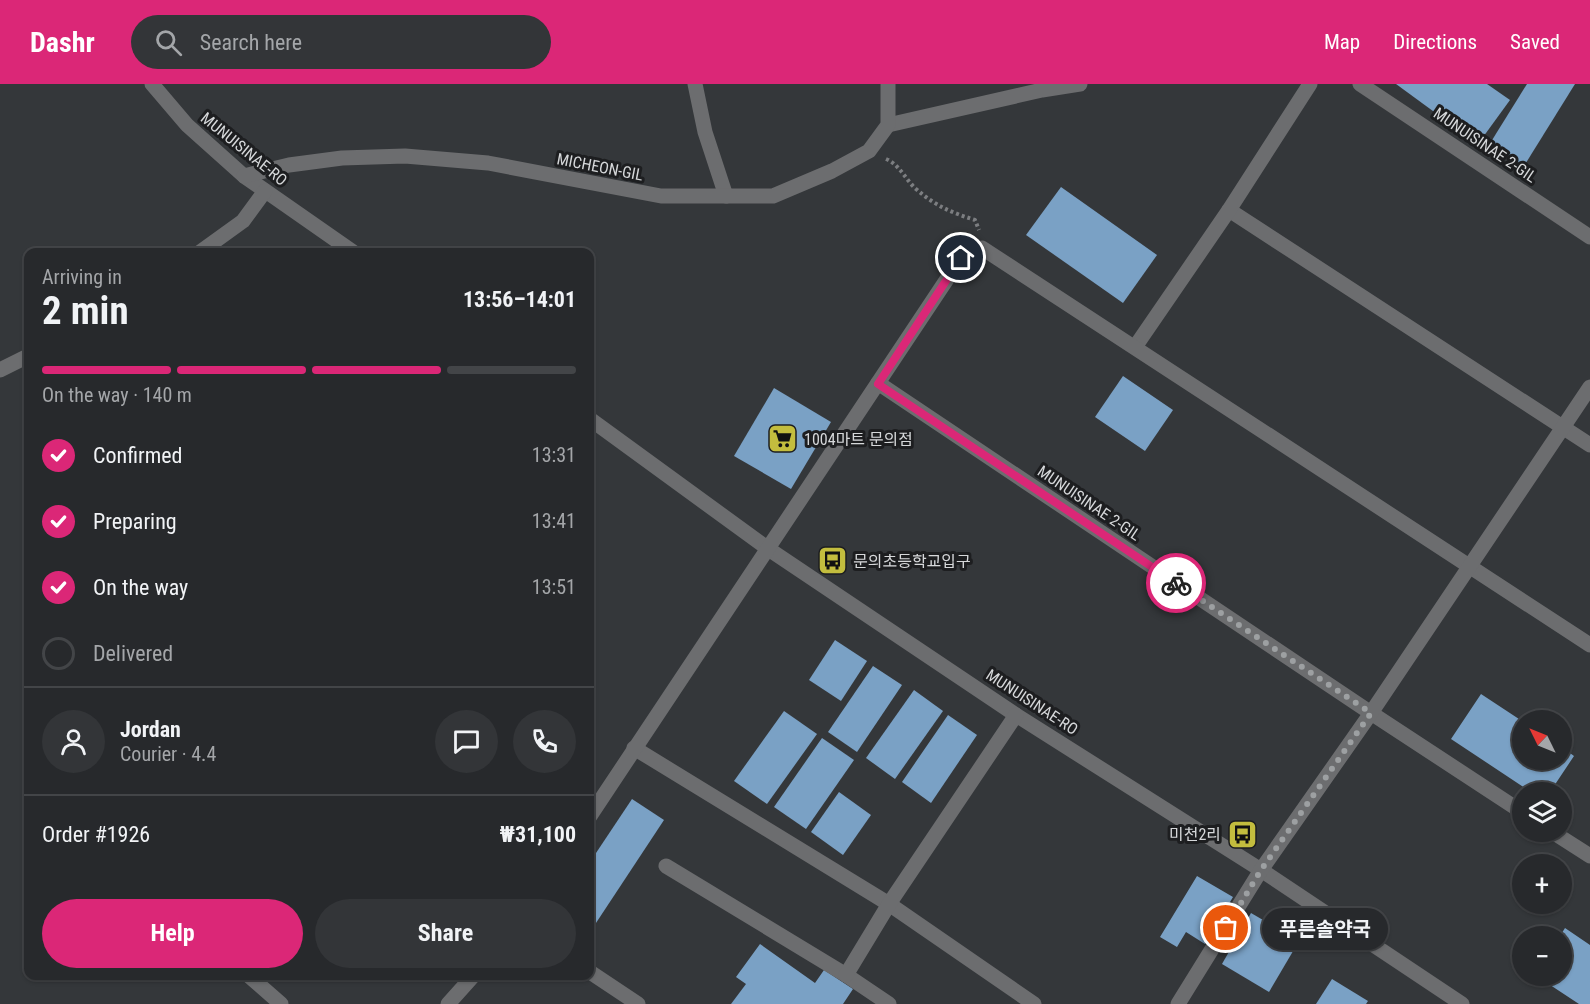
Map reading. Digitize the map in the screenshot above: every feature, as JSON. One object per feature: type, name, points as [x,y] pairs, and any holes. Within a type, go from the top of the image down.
[{"type":"street","name":"MUNUISINAE-RO","points":[[152,84],[187,125],[244,176],[347,248]]},
{"type":"street","points":[[695,84],[705,132],[726,196]]},
{"type":"street","points":[[888,84],[888,125],[1042,90],[1080,84]]},
{"type":"street","points":[[1135,347],[1229,210],[1310,84]]},
{"type":"street","name":"MUNUISINAE 2-GIL","points":[[1360,84],[1590,237]]},
{"type":"street","name":"MICHEON-GIL","points":[[244,176],[289,165],[342,158],[405,156],[488,163],[661,196],[773,196],[832,171],[869,151],[888,125]]},
{"type":"street","points":[[206,248],[243,222],[266,191]]},
{"type":"street","points":[[1229,210],[1590,445]]},
{"type":"street","points":[[594,810],[961,258],[982,248],[1590,645]]},
{"type":"street","points":[[0,370],[24,358]]},
{"type":"street","name":"MUNUISINAE 2-GIL","points":[[878,384],[1512,805]]},
{"type":"street","points":[[1178,1004],[1261,870],[1371,713],[1590,387]]},
{"type":"street","name":"MUNUISINAE-RO","points":[[594,421],[767,548],[1017,715],[1261,870],[1462,1004]]},
{"type":"street","points":[[846,975],[889,904],[1017,715]]},
{"type":"street","points":[[634,748],[889,904],[1034,1004]]},
{"type":"street","points":[[1568,842],[1590,856]]},
{"type":"street","points":[[666,866],[846,975],[889,1004]]},
{"type":"street","points":[[594,975],[638,1004]]},
{"type":"street","points":[[254,980],[281,1004]]},
{"type":"street","points":[[448,1004],[470,980]]},
{"type":"path","points":[[894,163],[914,188],[944,210],[975,220]]},
{"type":"building","points":[[1396,84],[1487,84],[1510,100],[1478,144]]},
{"type":"building","points":[[1527,84],[1575,84],[1524,166],[1489,145]]},
{"type":"building","points":[[1061,187],[1157,255],[1123,303],[1026,235]]},
{"type":"building","points":[[1123,376],[1173,410],[1145,451],[1095,417]]},
{"type":"building","name":"1004마트 문의점","points":[[774,388],[831,422],[791,489],[734,456]]},
{"type":"building","points":[[835,640],[867,661],[841,701],[809,680]]},
{"type":"building","points":[[873,666],[902,685],[857,752],[828,732]]},
{"type":"building","points":[[914,690],[943,711],[895,779],[866,758]]},
{"type":"building","points":[[1481,694],[1512,714],[1512,770],[1565,770],[1557,782],[1516,782],[1451,739]]},
{"type":"building","points":[[784,711],[817,734],[767,804],[734,781]]},
{"type":"building","points":[[948,715],[977,735],[931,803],[902,782]]},
{"type":"building","points":[[822,738],[854,760],[806,829],[774,807]]},
{"type":"building","points":[[839,792],[871,815],[843,855],[811,832]]},
{"type":"building","points":[[632,799],[664,820],[594,926],[594,856]]},
{"type":"building","points":[[1197,876],[1233,897],[1205,944],[1186,932],[1177,947],[1160,937]]},
{"type":"building","points":[[1251,913],[1299,941],[1269,992],[1222,964]]},
{"type":"building","points":[[1572,933],[1590,945],[1590,1004],[1579,1004],[1552,986],[1572,986]]},
{"type":"building","points":[[760,944],[815,983],[824,970],[853,989],[843,1004],[731,1004],[746,984],[736,977]]},
{"type":"building","points":[[1332,979],[1368,1001],[1366,1004],[1316,1004]]},
{"type":"way so far","points":[[1176,583],[1371,713],[1261,870],[1226,928]]},
{"type":"place","name":"1004마트 문의점","points":[[783,439]]},
{"type":"place","name":"문의초등학교입구","points":[[832,561]]},
{"type":"place","name":"미천2리","points":[[1242,834]]},
{"type":"place","name":"푸른솔약국","points":[[1226,928]]},
{"type":"route","points":[[961,258],[878,384],[1176,583]]}]
